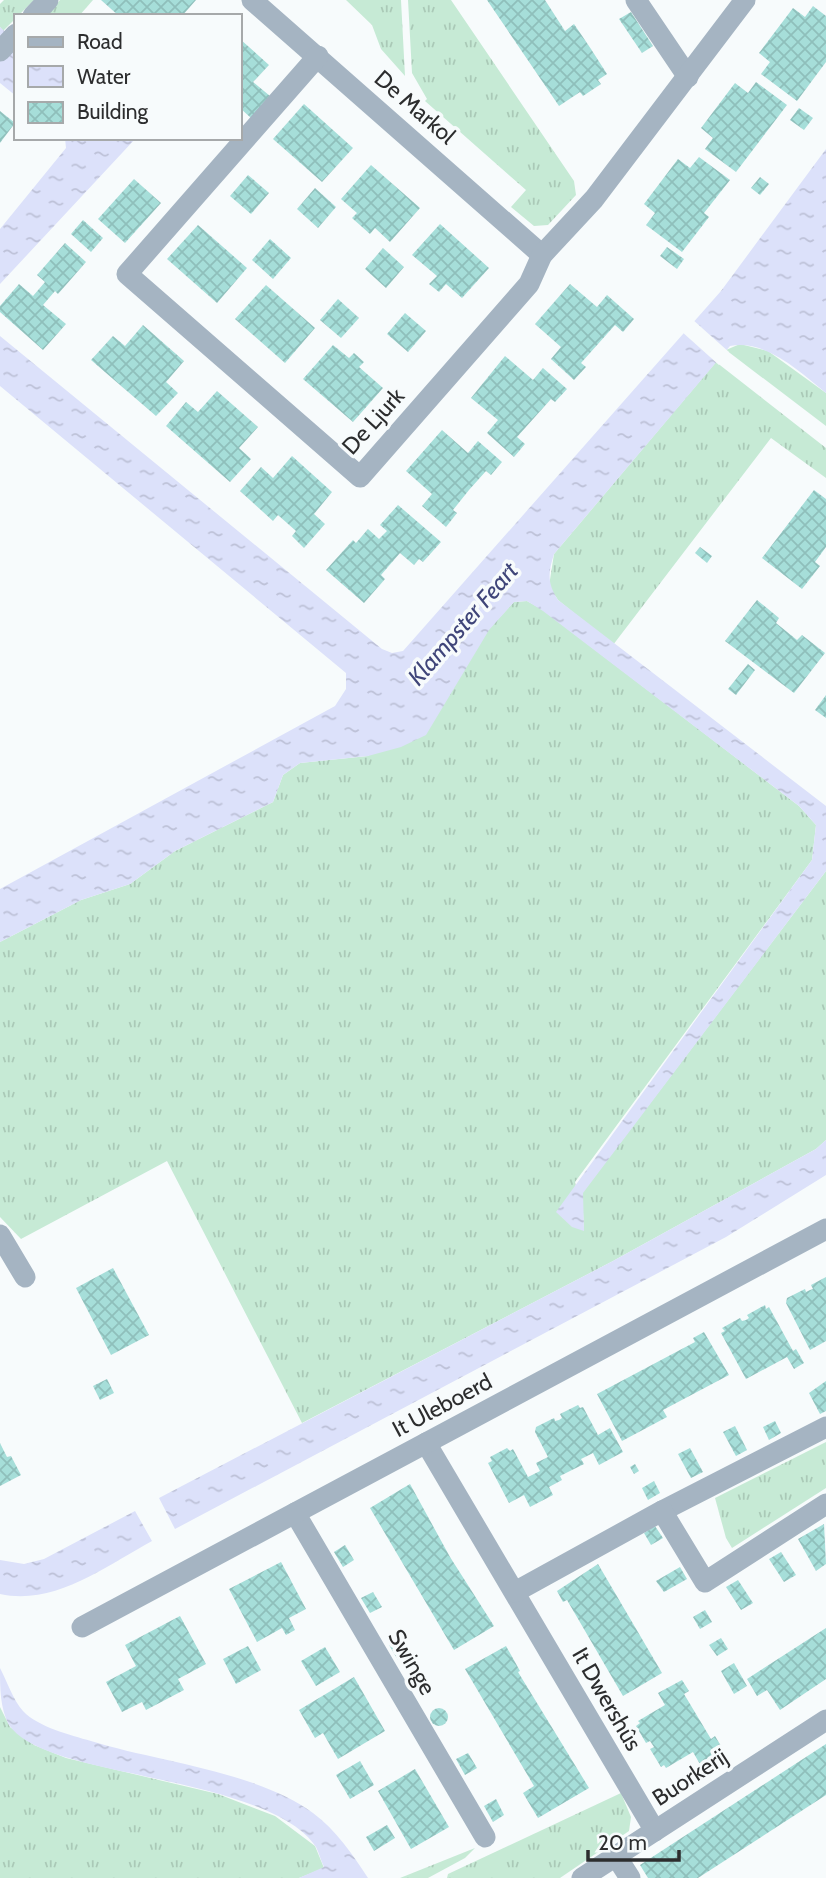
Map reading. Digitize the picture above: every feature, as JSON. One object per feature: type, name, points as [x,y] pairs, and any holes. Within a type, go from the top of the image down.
[{"type":"street","points":[[35,14],[48,0]]},
{"type":"street","name":"De Markol","points":[[252,0],[542,254]]},
{"type":"street","points":[[636,0],[688,77]]},
{"type":"street","name":"De Ljurk","points":[[318,56],[127,274],[360,477],[529,284],[542,254],[594,199],[746,0]]},
{"type":"street","points":[[0,51],[14,36]]},
{"type":"street","name":"It Uleboerd","points":[[82,1627],[826,1229]]},
{"type":"street","points":[[0,1235],[25,1277]]},
{"type":"street","points":[[515,1592],[663,1511],[826,1427]]},
{"type":"street","name":"It Dwershûs","points":[[426,1443],[655,1831]]},
{"type":"street","points":[[663,1511],[705,1582],[826,1504]]},
{"type":"street","name":"Swinge","points":[[295,1513],[485,1838]]},
{"type":"street","name":"Buorkerij","points":[[582,1878],[826,1720]]},
{"type":"street","points":[[616,1856],[630,1878]]},
{"type":"green space","points":[[4,0],[34,0],[20,14],[14,14],[14,20],[3,31],[0,27],[0,4]]},
{"type":"green space","points":[[60,0],[93,0],[81,14],[47,14]]},
{"type":"green space","points":[[346,0],[401,0],[405,76],[381,49],[372,25]]},
{"type":"green space","points":[[408,0],[451,0],[574,181],[576,195],[548,225],[534,226],[511,207],[526,190],[425,101],[427,99],[412,73]]},
{"type":"green space","points":[[740,344],[768,351],[826,393],[826,426],[726,350]]},
{"type":"green space","points":[[716,362],[826,448],[826,478],[771,438],[613,645],[558,600],[549,586],[554,554]]},
{"type":"green space","points":[[527,601],[543,610],[799,806],[816,825],[812,860],[575,1182],[584,1231],[582,1193],[826,871],[826,1140],[816,1149],[613,1261],[302,1423],[167,1161],[21,1239],[0,1217],[0,942],[81,900],[130,884],[175,851],[273,802],[283,775],[300,763],[368,756],[514,602]]},
{"type":"green space","points":[[826,1442],[826,1488],[732,1548],[726,1538],[715,1498]]},
{"type":"green space","points":[[0,1707],[10,1727],[34,1745],[66,1758],[218,1794],[275,1816],[315,1846],[324,1868],[299,1878],[0,1878]]},
{"type":"green space","points":[[621,1793],[631,1817],[629,1831],[560,1878],[447,1878],[448,1874]]},
{"type":"green space","points":[[475,1848],[465,1858],[428,1878],[400,1878]]},
{"type":"water","points":[[0,27],[14,40],[14,94],[0,83]]},
{"type":"water","points":[[65,140],[134,140],[0,284],[0,229],[66,148]]},
{"type":"water","name":"Klampster Feart","points":[[826,149],[826,393],[794,367],[769,352],[757,347],[730,346],[554,554],[551,567],[550,583],[558,600],[826,806],[826,871],[583,1193],[584,1231],[572,1227],[556,1212],[812,860],[816,825],[799,806],[527,601],[514,602],[489,630],[426,735],[401,747],[368,756],[300,763],[283,775],[273,802],[175,851],[130,884],[81,900],[0,942],[0,889],[335,706],[346,689],[346,673],[0,386],[0,336],[382,649],[392,653],[403,651],[721,291]]},
{"type":"water","points":[[826,1140],[826,1175],[726,1237],[175,1529],[159,1498],[613,1261],[816,1149]]},
{"type":"water","points":[[135,1511],[152,1541],[98,1572],[60,1589],[20,1596],[0,1594],[0,1560],[24,1564],[44,1559]]},
{"type":"water","points":[[0,1668],[19,1707],[29,1717],[46,1726],[117,1748],[235,1777],[290,1799],[313,1813],[337,1835],[368,1878],[299,1878],[324,1867],[316,1847],[296,1827],[267,1811],[192,1787],[77,1760],[32,1744],[12,1729],[6,1718],[1,1698]]},
{"type":"pier","points":[[692,319],[729,352],[719,365],[681,331]]},
{"type":"building","points":[[101,0],[196,0],[184,14],[117,14]]},
{"type":"building","points":[[487,0],[545,0],[565,31],[574,24],[591,49],[607,74],[598,80],[601,84],[583,96],[580,92],[559,106]]},
{"type":"building","points":[[813,6],[826,16],[826,62],[797,101],[761,74],[770,62],[759,53],[793,8],[805,17]]},
{"type":"building","points":[[631,12],[653,46],[642,53],[619,19]]},
{"type":"building","points":[[242,41],[269,65],[253,82],[270,96],[251,118],[242,110]]},
{"type":"building","points":[[756,82],[787,105],[736,172],[705,149],[713,138],[701,128],[735,83],[748,93]]},
{"type":"building","points":[[304,104],[353,148],[322,182],[273,139]]},
{"type":"building","points":[[799,108],[813,118],[804,130],[790,120]]},
{"type":"building","points":[[0,111],[14,124],[0,143]]},
{"type":"building","points":[[699,157],[730,180],[704,213],[709,217],[682,252],[646,225],[655,213],[644,204],[678,159],[690,168]]},
{"type":"building","points":[[371,165],[420,208],[390,242],[375,228],[370,234],[352,218],[357,213],[341,199]]},
{"type":"building","points":[[248,175],[269,193],[251,214],[230,196]]},
{"type":"building","points":[[760,177],[769,184],[760,195],[751,188]]},
{"type":"building","points":[[134,179],[161,203],[125,243],[98,219]]},
{"type":"building","points":[[315,188],[336,207],[318,228],[297,209]]},
{"type":"building","points":[[83,220],[103,238],[91,252],[71,234]]},
{"type":"building","points":[[440,224],[489,268],[462,298],[446,284],[439,292],[429,284],[437,276],[412,255]]},
{"type":"building","points":[[198,225],[247,268],[217,303],[167,259]]},
{"type":"building","points":[[270,239],[291,258],[273,279],[252,260]]},
{"type":"building","points":[[65,243],[86,262],[58,294],[55,291],[43,305],[66,324],[43,350],[0,312],[0,306],[19,284],[33,296],[45,282],[37,275]]},
{"type":"building","points":[[667,247],[684,259],[677,269],[660,256]]},
{"type":"building","points":[[383,248],[404,267],[386,288],[365,269]]},
{"type":"building","points":[[570,284],[597,307],[607,295],[634,319],[623,332],[615,325],[581,363],[586,367],[574,380],[551,359],[561,347],[535,324]]},
{"type":"building","points":[[266,285],[315,328],[285,363],[235,319]]},
{"type":"building","points":[[338,299],[359,318],[341,338],[320,320]]},
{"type":"building","points":[[405,313],[426,331],[408,352],[387,334]]},
{"type":"building","points":[[143,325],[184,361],[166,382],[178,393],[156,416],[91,360],[113,336],[125,346]]},
{"type":"building","points":[[333,345],[349,358],[354,353],[364,362],[359,367],[383,388],[353,422],[303,379]]},
{"type":"building","points":[[505,356],[533,380],[543,368],[567,389],[555,402],[551,399],[517,437],[525,444],[514,457],[487,433],[498,420],[471,398]]},
{"type":"building","points":[[217,391],[258,427],[239,448],[251,459],[230,482],[166,426],[186,402],[198,412]]},
{"type":"building","points":[[442,430],[468,453],[478,441],[502,462],[491,475],[486,471],[469,490],[453,510],[457,513],[446,527],[422,506],[432,494],[406,471]]},
{"type":"building","points":[[292,456],[332,492],[314,514],[325,524],[304,548],[292,536],[296,531],[278,515],[273,521],[240,491],[261,467],[273,478]]},
{"type":"building","points":[[814,490],[826,499],[826,547],[815,562],[820,566],[802,589],[762,558]]},
{"type":"building","points":[[398,505],[441,542],[423,562],[419,559],[414,565],[400,553],[381,575],[385,579],[364,603],[326,570],[353,540],[356,543],[368,529],[379,539],[387,531],[380,525]]},
{"type":"building","points":[[700,547],[712,556],[707,563],[695,553]]},
{"type":"building","points":[[757,600],[779,618],[776,623],[797,640],[802,635],[825,653],[794,693],[725,641]]},
{"type":"building","points":[[748,664],[755,670],[736,695],[728,689]]},
{"type":"building","points":[[826,695],[826,718],[815,710]]},
{"type":"building","points":[[113,1268],[149,1335],[111,1355],[76,1288]]},
{"type":"building","points":[[826,1277],[826,1341],[810,1350],[786,1303],[787,1298],[805,1289],[806,1292],[813,1289],[811,1285]]},
{"type":"building","points":[[765,1305],[766,1309],[769,1307],[793,1351],[796,1349],[804,1363],[794,1369],[787,1357],[746,1379],[721,1333],[725,1331],[722,1328],[740,1318],[742,1321],[746,1320],[749,1318],[747,1315]]},
{"type":"building","points":[[704,1332],[729,1375],[663,1410],[667,1417],[622,1441],[597,1394],[695,1342],[693,1338]]},
{"type":"building","points":[[107,1379],[114,1393],[100,1400],[93,1386]]},
{"type":"building","points":[[826,1381],[826,1411],[820,1414],[809,1393]]},
{"type":"building","points":[[578,1405],[583,1407],[598,1435],[610,1428],[623,1452],[599,1465],[593,1453],[581,1459],[584,1464],[560,1476],[562,1480],[549,1487],[553,1495],[530,1507],[524,1495],[509,1503],[488,1463],[492,1461],[490,1457],[507,1448],[510,1451],[513,1449],[528,1477],[540,1471],[536,1463],[548,1457],[535,1432],[536,1427],[554,1418],[555,1421],[559,1420],[562,1418],[560,1414]]},
{"type":"building","points":[[775,1421],[781,1433],[769,1440],[763,1427]]},
{"type":"building","points":[[735,1426],[747,1450],[736,1456],[723,1432]]},
{"type":"building","points":[[0,1443],[21,1475],[0,1486]]},
{"type":"building","points":[[690,1448],[703,1472],[691,1478],[678,1454]]},
{"type":"building","points":[[635,1464],[639,1471],[634,1474],[630,1467]]},
{"type":"building","points":[[654,1481],[660,1493],[648,1500],[642,1488]]},
{"type":"building","points":[[410,1484],[450,1557],[494,1626],[454,1650],[370,1508]]},
{"type":"building","points":[[824,1524],[826,1564],[816,1571],[798,1539]]},
{"type":"building","points":[[655,1526],[663,1538],[651,1545],[644,1533]]},
{"type":"building","points":[[345,1545],[354,1560],[343,1567],[334,1552]]},
{"type":"building","points":[[781,1552],[796,1575],[784,1582],[769,1559]]},
{"type":"building","points":[[281,1562],[306,1609],[289,1618],[295,1630],[286,1635],[282,1628],[257,1642],[229,1589]]},
{"type":"building","points":[[598,1564],[662,1673],[623,1696],[567,1600],[563,1602],[557,1591]]},
{"type":"building","points":[[680,1567],[687,1579],[664,1592],[656,1581]]},
{"type":"building","points":[[738,1580],[753,1603],[741,1610],[726,1587]]},
{"type":"building","points":[[373,1592],[382,1607],[370,1613],[361,1598]]},
{"type":"building","points":[[705,1610],[712,1622],[700,1629],[693,1617]]},
{"type":"building","points":[[180,1616],[206,1664],[178,1679],[184,1690],[146,1710],[142,1702],[122,1712],[106,1682],[136,1666],[125,1645]]},
{"type":"building","points":[[826,1628],[826,1679],[780,1710],[767,1690],[757,1696],[747,1679]]},
{"type":"building","points":[[400,1638],[410,1653],[398,1660],[389,1645]]},
{"type":"building","points":[[721,1638],[728,1649],[717,1656],[709,1645]]},
{"type":"building","points":[[248,1646],[261,1670],[236,1684],[223,1659]]},
{"type":"building","points":[[506,1646],[520,1671],[518,1672],[589,1788],[538,1818],[523,1793],[534,1786],[465,1669]]},
{"type":"building","points":[[325,1647],[340,1672],[316,1686],[301,1661]]},
{"type":"building","points":[[734,1663],[747,1686],[734,1694],[721,1671]]},
{"type":"building","points":[[354,1677],[385,1731],[338,1759],[323,1733],[315,1738],[299,1710]]},
{"type":"building","points":[[682,1680],[689,1691],[684,1694],[711,1739],[715,1736],[724,1751],[701,1766],[693,1752],[666,1768],[664,1765],[661,1767],[650,1749],[654,1747],[650,1741],[646,1743],[636,1726],[640,1723],[638,1721],[665,1705],[658,1693]]},
{"type":"building","points":[[439,1708],[445,1711],[448,1717],[445,1723],[439,1726],[433,1723],[430,1717],[433,1711]]},
{"type":"building","points":[[826,1744],[826,1795],[698,1878],[648,1878],[640,1865]]},
{"type":"building","points":[[468,1753],[477,1768],[465,1775],[456,1759]]},
{"type":"building","points":[[360,1761],[374,1785],[350,1799],[336,1775]]},
{"type":"building","points":[[415,1769],[449,1827],[411,1849],[378,1791]]},
{"type":"building","points":[[496,1799],[504,1815],[493,1822],[484,1806]]},
{"type":"building","points":[[387,1825],[395,1838],[374,1851],[366,1837]]}]
